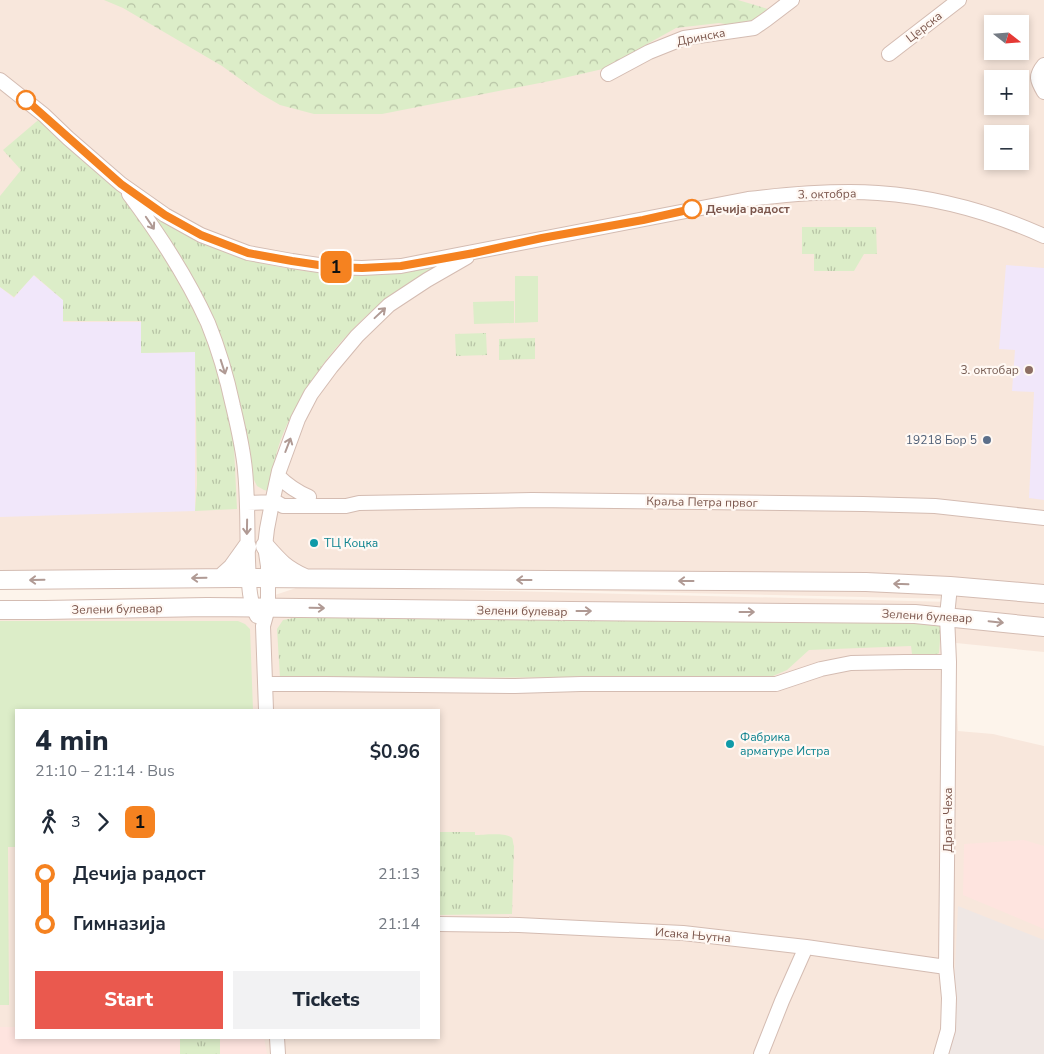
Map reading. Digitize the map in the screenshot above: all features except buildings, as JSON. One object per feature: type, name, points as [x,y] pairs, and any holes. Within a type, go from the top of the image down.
[{"type":"street","name":"Дринска","points":[[608,74],[649,52],[684,38],[754,28],[792,0]]},
{"type":"street","name":"Церска","points":[[889,54],[959,0]]},
{"type":"street","points":[[1044,65],[1038,72],[1037,80],[1044,92]]},
{"type":"street","points":[[0,80],[44,115],[121,184],[148,219],[169,251],[196,298],[208,324],[225,372],[238,425],[245,467],[248,578],[260,608],[263,626],[266,709]]},
{"type":"street","name":"3. октобра","points":[[121,184],[165,215],[201,235],[248,253],[332,267],[401,266],[748,198],[778,195],[876,193],[926,198],[971,208],[1044,236]]},
{"type":"street","points":[[260,608],[268,566],[265,546],[278,476],[298,420],[311,394],[357,336],[390,305],[427,280],[474,253]]},
{"type":"street","points":[[278,476],[296,491],[308,497]]},
{"type":"street","name":"Краља Петра првог","points":[[247,503],[274,502],[284,497],[348,498],[359,503]]},
{"type":"street","name":"Краља Петра првог","points":[[274,502],[283,506],[552,500],[860,504],[935,506],[1044,518]]},
{"type":"street","points":[[265,546],[290,571],[307,579]]},
{"type":"street","points":[[221,578],[232,568],[247,547]]},
{"type":"street","points":[[0,580],[267,578],[856,582],[950,586],[1044,594]]},
{"type":"street","name":"Драга Чеха","points":[[941,1054],[948,1030],[949,998],[946,967],[949,662],[947,616],[950,586]]},
{"type":"street","name":"Зелени булевар","points":[[0,610],[197,607],[906,614],[947,616],[1044,627]]},
{"type":"street","points":[[265,684],[515,686],[776,684],[821,669],[850,663],[949,662]]},
{"type":"street","name":"Исака Њутна","points":[[440,924],[519,925],[682,933],[806,947],[946,967]]},
{"type":"street","points":[[761,1054],[782,1000],[806,947]]},
{"type":"street","points":[[277,1039],[278,1054]]},
{"type":"shaded area","points":[[0,0],[1044,0],[1044,652],[956,643],[952,599],[323,585],[0,582]]},
{"type":"shaded area","name":"3. октобар","points":[[1006,265],[1044,268],[1044,500],[1029,498],[1034,392],[1012,391],[1015,350],[999,349]]},
{"type":"shaded area","points":[[33,275],[63,300],[63,322],[141,322],[141,353],[195,352],[195,511],[0,517],[0,287],[14,298]]},
{"type":"shaded area","points":[[302,586],[951,602],[958,731],[993,734],[1044,746],[1044,1054],[0,1054],[0,604],[272,596]]},
{"type":"shaded area","points":[[1024,840],[1044,846],[1044,929],[963,895],[964,844]]},
{"type":"shaded area","points":[[958,906],[1044,940],[1044,1054],[947,1054],[952,1027]]},
{"type":"shaded area","points":[[0,1027],[15,1027],[15,1039],[264,1039],[267,1054],[0,1054]]},
{"type":"green space","points":[[104,0],[738,0],[775,11],[744,27],[719,23],[676,28],[607,68],[555,80],[382,114],[314,114],[280,105],[222,66],[123,8]]},
{"type":"green space","points":[[43,116],[90,161],[144,221],[165,253],[204,326],[221,373],[233,426],[237,509],[195,511],[197,484],[195,352],[141,353],[141,321],[63,321],[63,300],[34,275],[14,297],[0,287],[0,196],[21,170],[3,150]]},
{"type":"green space","points":[[151,213],[171,226],[213,247],[258,262],[281,267],[304,271],[370,275],[441,264],[380,304],[350,332],[322,366],[289,420],[275,458],[268,491],[257,486],[252,476],[243,418],[231,372],[203,299],[184,262]]},
{"type":"green space","points":[[802,227],[876,227],[877,254],[864,254],[854,271],[814,271],[814,254],[802,254]]},
{"type":"green space","points":[[515,276],[538,276],[538,322],[515,323]]},
{"type":"green space","points":[[514,301],[514,323],[474,324],[473,302]]},
{"type":"green space","points":[[486,333],[487,355],[456,356],[455,334]]},
{"type":"green space","points":[[535,338],[535,359],[499,360],[499,339]]},
{"type":"green space","points":[[915,617],[941,626],[939,653],[936,656],[929,658],[919,657],[912,654],[911,646],[809,650],[787,670],[773,676],[760,677],[280,678],[277,629],[283,620],[294,618]]},
{"type":"green space","points":[[0,621],[238,621],[245,624],[250,629],[253,709],[15,709],[15,847],[8,847],[9,1005],[0,1005]]},
{"type":"green space","points":[[440,832],[475,832],[475,835],[500,834],[512,838],[514,846],[512,914],[440,915]]},
{"type":"green space","points":[[180,1039],[220,1039],[220,1054],[180,1054]]},
{"type":"bus line","name":"1","points":[[26,100],[121,184],[165,215],[201,235],[248,253],[292,261],[332,267],[401,266],[692,209]]},
{"type":"place","name":"Дечија радост","points":[[692,209]]},
{"type":"place","name":"3. октобар","points":[[1029,370]]},
{"type":"place","name":"19218 Бор 5","points":[[987,440]]},
{"type":"place","name":"ТЦ Коцка","points":[[314,543]]},
{"type":"place","name":"Фабрика арматуре Истра","points":[[730,744]]}]
